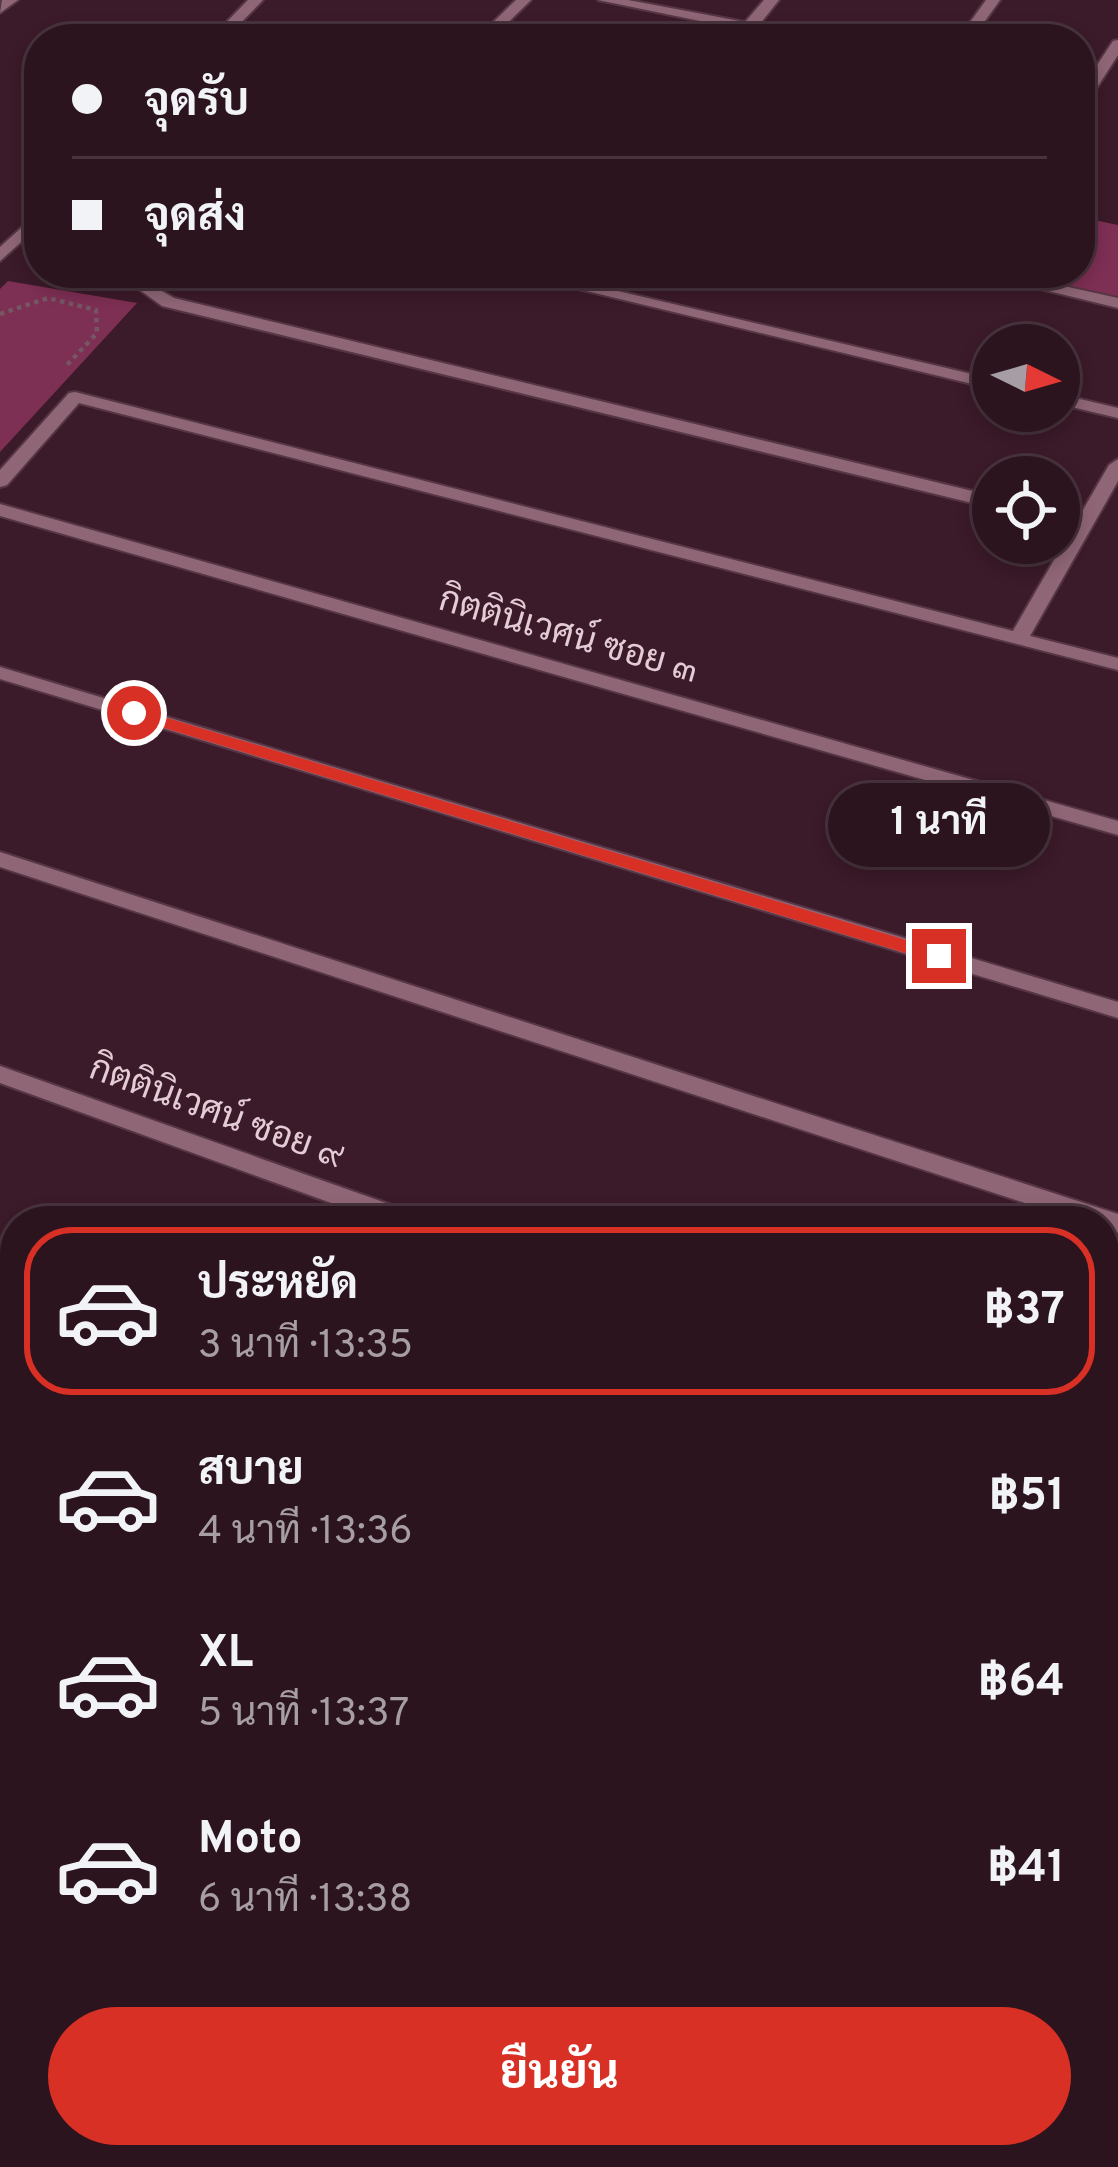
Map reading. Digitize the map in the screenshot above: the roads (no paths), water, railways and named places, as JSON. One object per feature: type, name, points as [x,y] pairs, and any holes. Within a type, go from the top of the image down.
[{"type":"street","points":[[0,9],[11,0]]},
{"type":"street","points":[[232,24],[256,0]]},
{"type":"street","points":[[499,24],[524,0]]},
{"type":"street","points":[[604,0],[705,24]]},
{"type":"street","points":[[751,24],[772,0]]},
{"type":"street","points":[[1095,80],[1118,44]]},
{"type":"street","points":[[0,256],[24,232]]},
{"type":"street","points":[[146,288],[168,302],[972,497]]},
{"type":"street","points":[[584,288],[972,379]]},
{"type":"street","points":[[1050,288],[1118,303]]},
{"type":"street","points":[[0,482],[75,397],[1118,664]]},
{"type":"street","points":[[1080,404],[1118,413]]},
{"type":"street","points":[[1018,640],[1118,465]]},
{"type":"street","name":"กิตตินิเวศน์ ซอย ๓","points":[[0,510],[1118,828]]},
{"type":"street","points":[[1080,523],[1084,524]]},
{"type":"street","points":[[0,673],[1118,1010]]},
{"type":"street","points":[[0,859],[1063,1206]]},
{"type":"street","name":"กิตตินิเวศน์ ซอย ๙","points":[[0,1074],[366,1206]]}]
